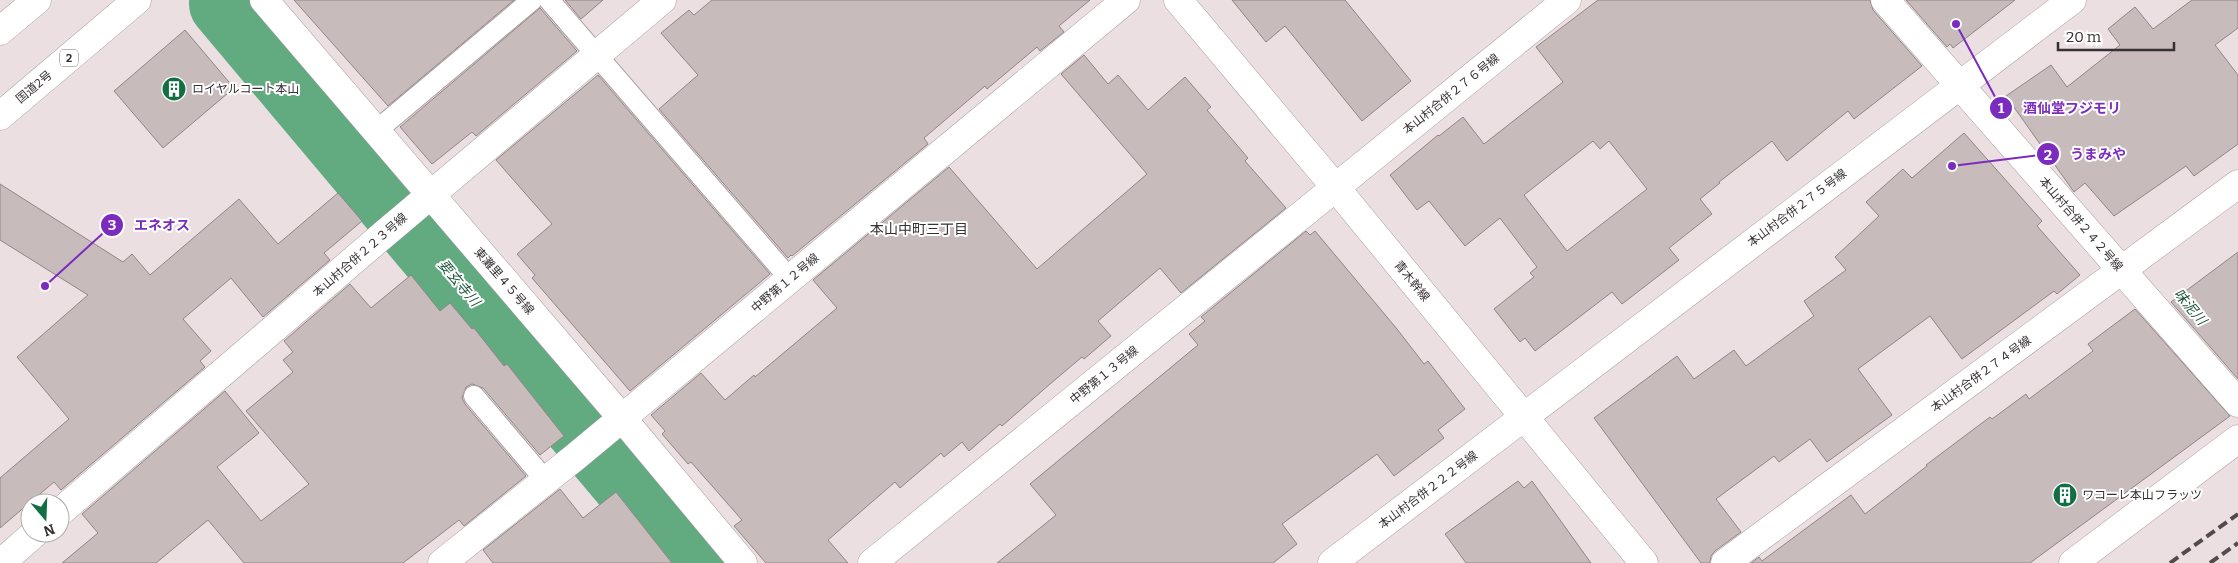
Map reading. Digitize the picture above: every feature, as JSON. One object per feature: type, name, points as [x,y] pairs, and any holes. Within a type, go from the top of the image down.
[{"type":"main road","points":[[0,31],[37,0]]},
{"type":"main road","name":"国道2号","points":[[0,116],[137,0]]},
{"type":"main road","name":"東灘里４５号線","points":[[264,0],[622,418],[743,563]]},
{"type":"main road","name":"本山村合併２２３号線","points":[[70,503],[430,195],[662,0]]},
{"type":"main road","name":"中野第１２号線","points":[[442,563],[574,458],[1126,0]]},
{"type":"main road","name":"青木幹線","points":[[1178,0],[1336,188],[1644,563]]},
{"type":"main road","name":"本山村合併２７６号線","points":[[1336,188],[1567,0]]},
{"type":"main road","name":"本山村合併２４２号線","points":[[1885,0],[2238,403]]},
{"type":"main road","name":"本山村合併２７５号線","points":[[1524,418],[1958,85],[2072,0]]},
{"type":"main road","name":"本山村合併２７４号線","points":[[1725,563],[2238,184]]},
{"type":"main road","name":"中野第１３号線","points":[[872,563],[1336,188]]},
{"type":"main road","name":"本山村合併２２２号線","points":[[1332,563],[1524,418]]},
{"type":"main road","points":[[2073,563],[2238,439]]},
{"type":"main road","points":[[0,563],[24,543]]},
{"type":"lane","points":[[376,131],[532,0]]},
{"type":"lane","points":[[549,0],[790,279]]},
{"type":"lane","points":[[474,396],[546,481]]},
{"type":"building","points":[[294,0],[514,0],[388,106]]},
{"type":"building","points":[[565,0],[603,0],[581,19]]},
{"type":"building","points":[[712,0],[1090,0],[1059,26],[1064,32],[1040,51],[1037,47],[987,89],[985,86],[924,138],[928,144],[788,258],[659,109],[698,75],[661,33],[689,10],[694,15]]},
{"type":"building","points":[[1232,0],[1345,0],[1411,81],[1362,121],[1285,26],[1266,42]]},
{"type":"building","points":[[1598,0],[1870,0],[1873,10],[1922,66],[1854,119],[1848,111],[1787,161],[1772,141],[1700,199],[1712,214],[1669,248],[1679,260],[1622,304],[1612,292],[1535,351],[1525,338],[1520,342],[1494,309],[1534,277],[1530,273],[1537,267],[1500,218],[1465,246],[1429,201],[1417,210],[1390,175],[1463,117],[1484,144],[1563,82],[1536,47]],"holes":[[[1593,141],[1600,149],[1609,141],[1647,189],[1567,251],[1524,195]]]},
{"type":"building","points":[[1906,0],[2015,0],[1953,48],[1950,44],[1947,47]]},
{"type":"building","points":[[2192,0],[2238,0],[2238,28],[2215,45],[2238,75],[2238,144],[2194,176],[2186,166],[2114,216],[2085,183],[2074,192],[2006,96],[2051,65],[2067,87],[2120,45],[2108,29],[2135,7],[2153,29]]},
{"type":"building","points":[[540,8],[577,51],[476,136],[472,132],[432,164],[400,127]]},
{"type":"building","name":"ロイヤルコート本山","points":[[185,30],[234,88],[163,148],[114,91]]},
{"type":"building","points":[[1084,55],[1108,84],[1118,75],[1148,110],[1185,77],[1211,107],[1207,110],[1248,158],[1245,161],[1286,208],[1181,293],[1160,268],[1098,321],[1111,336],[1084,359],[1082,357],[1002,426],[1000,424],[969,451],[962,442],[944,457],[941,453],[900,488],[895,482],[828,540],[848,563],[766,563],[734,526],[742,520],[691,462],[688,464],[662,434],[665,431],[651,415],[701,373],[725,400],[754,375],[755,377],[837,308],[813,280],[949,167],[1037,269],[1147,174],[1061,74]]},
{"type":"building","points":[[598,75],[770,274],[630,391],[532,278],[535,275],[517,254],[552,224],[496,160]]},
{"type":"building","points":[[1964,133],[2042,221],[2037,226],[2080,275],[2057,294],[2054,291],[1962,359],[1930,316],[1858,369],[1892,415],[1827,462],[1810,439],[1779,462],[1774,456],[1716,499],[1741,532],[1715,551],[1711,556],[1710,563],[1701,563],[1594,418],[1677,356],[1694,379],[1734,350],[1746,366],[1814,316],[1804,301],[1846,270],[1835,257],[1879,216],[1866,202],[1903,169],[1912,178]]},
{"type":"building","points":[[0,184],[123,262],[132,254],[150,275],[239,199],[278,244],[338,193],[362,221],[324,253],[330,260],[263,317],[231,278],[183,319],[211,351],[200,361],[205,367],[61,490],[54,482],[41,493],[20,493],[20,511],[0,528],[0,478],[69,419],[17,357],[88,295],[0,240]]},
{"type":"building","points":[[1306,231],[1310,235],[1315,231],[1424,364],[1428,361],[1465,409],[1438,430],[1444,438],[1394,476],[1377,454],[1282,524],[1297,544],[1273,563],[997,563],[1056,515],[1030,484],[1198,345],[1189,334],[1205,321],[1201,317]]},
{"type":"building","points":[[2238,252],[2238,379],[2171,302]]},
{"type":"building","points":[[411,275],[440,311],[450,303],[472,329],[474,328],[504,366],[507,364],[564,436],[540,455],[483,388],[472,384],[466,387],[462,398],[465,404],[526,476],[464,526],[459,520],[403,563],[244,563],[208,520],[156,563],[62,563],[98,533],[82,514],[225,391],[259,433],[217,467],[261,521],[309,484],[246,411],[293,372],[283,360],[293,352],[284,341],[350,284],[371,308]]},
{"type":"building","points":[[2135,309],[2230,416],[2030,563],[1751,563],[1759,557],[1762,561],[1851,495],[1865,514],[1990,417],[1992,419],[2026,394],[2029,399],[2093,351],[2088,344]]},
{"type":"building","points":[[1518,481],[1524,488],[1532,481],[1591,563],[1466,563],[1445,534]]},
{"type":"building","points":[[560,489],[583,518],[616,492],[672,563],[493,563],[483,550]]},
{"type":"waterway","name":"要玄寺川","points":[[224,4],[694,563]]},
{"type":"railway","points":[[2170,563],[2238,514]]},
{"type":"railway","points":[[2210,563],[2238,543]]},
{"type":"place","name":"酒仙堂フジモリ","points":[[1956,24]]},
{"type":"place","name":"ロイヤルコート本山","points":[[174,89]]},
{"type":"place","name":"うまみや","points":[[1952,166]]},
{"type":"place","name":"エネオス","points":[[45,286]]},
{"type":"place","name":"ワコーレ本山フラッツ","points":[[2065,495]]},
{"type":"district","name":"本山中町三丁目","points":[[919,229]]},
{"type":"water label","name":"味泥川","points":[[2190,307]]}]
